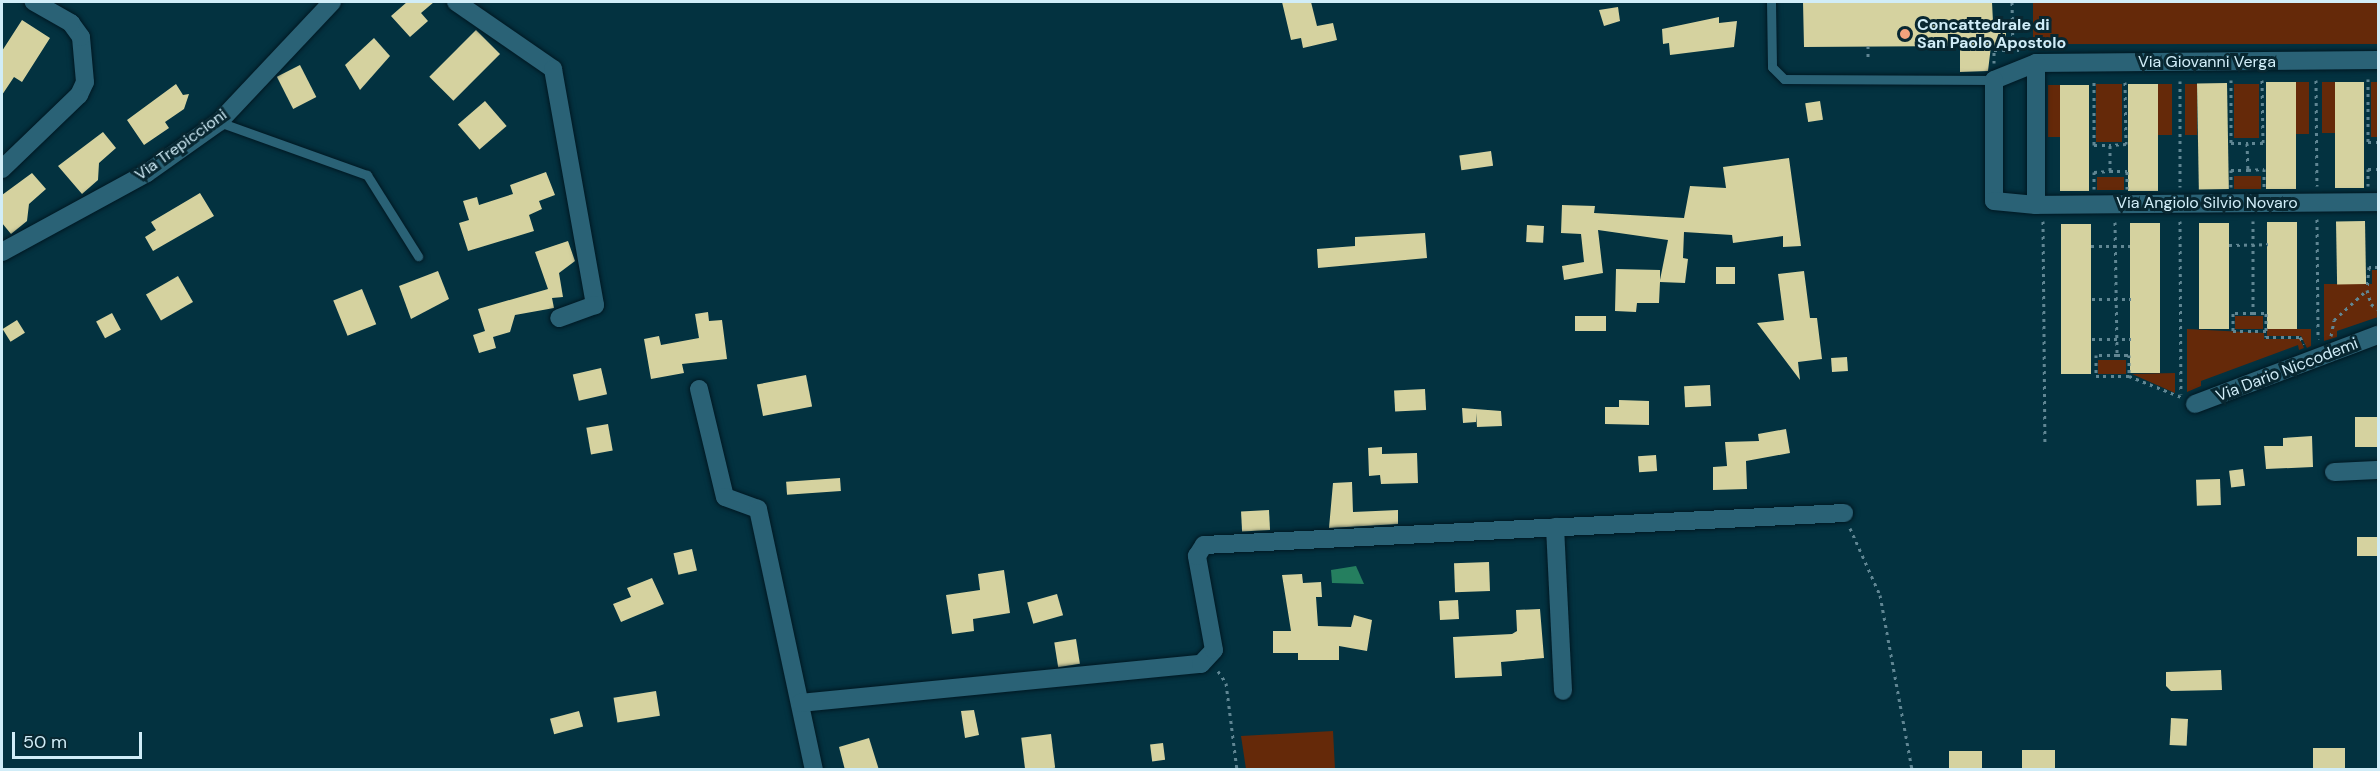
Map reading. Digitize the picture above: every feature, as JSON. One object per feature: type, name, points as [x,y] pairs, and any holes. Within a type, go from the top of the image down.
[{"type":"street","points":[[2,169],[79,95],[85,82],[81,37],[71,23],[34,2]]},
{"type":"street","name":"Via Trepiccioni","points":[[2,252],[147,173],[219,122],[332,2]]},
{"type":"street","points":[[456,2],[553,69],[595,305],[559,318]]},
{"type":"street","name":"Via Giovanni Verga","points":[[2036,63],[2379,60]]},
{"type":"street","points":[[1994,80],[2036,63],[2040,208]]},
{"type":"street","name":"Via Angiolo Silvio Novaro","points":[[1994,80],[1994,201],[2040,208],[2373,196]]},
{"type":"street","name":"Via Dario Niccodemi","points":[[2195,404],[2379,335]]},
{"type":"street","points":[[699,389],[725,497],[758,509],[814,770]]},
{"type":"street","points":[[2334,472],[2379,470]]},
{"type":"street","points":[[800,703],[1201,664],[1210,659],[1214,639],[1197,556],[1204,545],[1844,513]]},
{"type":"street","points":[[1555,527],[1563,691]]},
{"type":"lane","points":[[1771,2],[1772,67],[1784,79],[1994,80]]},
{"type":"lane","points":[[219,122],[367,175],[418,256]]},
{"type":"path","points":[[2012,2],[2013,50]]},
{"type":"path","points":[[1868,46],[1869,57]]},
{"type":"path","points":[[2368,79],[2368,142],[2379,142]]},
{"type":"path","points":[[2231,80],[2231,143],[2263,143],[2262,80]]},
{"type":"path","points":[[2316,80],[2317,192]]},
{"type":"path","points":[[2180,81],[2180,193]]},
{"type":"path","points":[[2094,82],[2094,145],[2110,145],[2126,144],[2125,82]]},
{"type":"path","points":[[2247,143],[2248,170]]},
{"type":"path","points":[[2110,145],[2110,171]]},
{"type":"path","points":[[2231,192],[2230,170],[2264,169],[2264,192]]},
{"type":"path","points":[[2373,196],[2368,169],[2379,169]]},
{"type":"path","points":[[2094,194],[2094,171],[2127,171],[2127,193]]},
{"type":"path","points":[[2040,208],[2045,444]]},
{"type":"path","points":[[2317,213],[2318,348]]},
{"type":"path","points":[[2129,376],[2129,355],[2096,355],[2096,376],[2129,376],[2181,397],[2180,214]]},
{"type":"path","points":[[2253,220],[2253,313]]},
{"type":"path","points":[[2115,222],[2117,355]]},
{"type":"path","points":[[2229,245],[2268,244]]},
{"type":"path","points":[[2091,246],[2130,246]]},
{"type":"path","points":[[2379,267],[2369,267],[2367,290],[2371,304],[2379,309]]},
{"type":"path","points":[[2332,343],[2334,320],[2367,290]]},
{"type":"path","points":[[2092,299],[2131,299]]},
{"type":"path","points":[[2266,331],[2232,331],[2232,313],[2266,313],[2266,331],[2266,337],[2300,337],[2307,351]]},
{"type":"path","points":[[2092,339],[2132,339]]},
{"type":"path","points":[[1844,513],[1880,595],[1912,770]]},
{"type":"path","points":[[1210,659],[1226,683],[1237,770]]},
{"type":"shaded area","points":[[2033,2],[2378,2],[2378,44],[2033,44]]},
{"type":"shaded area","points":[[2296,82],[2309,82],[2309,134],[2296,134]]},
{"type":"shaded area","points":[[2322,82],[2335,82],[2335,133],[2322,133]]},
{"type":"shaded area","points":[[2371,82],[2378,82],[2378,137],[2371,137]]},
{"type":"shaded area","points":[[2096,84],[2122,84],[2122,142],[2096,142]]},
{"type":"shaded area","points":[[2158,84],[2172,84],[2172,135],[2158,135]]},
{"type":"shaded area","points":[[2185,84],[2197,84],[2197,135],[2185,135]]},
{"type":"shaded area","points":[[2234,84],[2259,84],[2259,138],[2234,138]]},
{"type":"shaded area","points":[[2048,85],[2060,85],[2060,137],[2048,137]]},
{"type":"shaded area","points":[[2234,176],[2261,176],[2261,189],[2234,189]]},
{"type":"shaded area","points":[[2097,177],[2124,177],[2124,190],[2097,190]]},
{"type":"shaded area","points":[[2372,270],[2378,270],[2378,317],[2337,331],[2337,337],[2324,341],[2324,284],[2372,284]]},
{"type":"shaded area","points":[[2235,316],[2263,316],[2263,329],[2235,329]]},
{"type":"shaded area","points":[[2187,329],[2264,333],[2264,339],[2300,339],[2304,348],[2299,350],[2298,345],[2201,381],[2201,386],[2187,392]]},
{"type":"shaded area","points":[[2267,329],[2311,329],[2311,346],[2307,348],[2301,336],[2267,336]]},
{"type":"shaded area","points":[[2098,360],[2126,360],[2126,374],[2098,374]]},
{"type":"shaded area","points":[[2175,373],[2175,393],[2132,374]]},
{"type":"shaded area","points":[[1356,566],[1364,584],[1332,583],[1331,570]]},
{"type":"shaded area","points":[[1333,731],[1335,769],[1246,769],[1241,736]]},
{"type":"building","points":[[407,2],[434,2],[421,13],[428,21],[410,37],[391,16]]},
{"type":"building","points":[[1282,2],[1311,2],[1317,26],[1333,23],[1337,40],[1303,48],[1301,38],[1291,40]]},
{"type":"building","name":"Concattedrale di San Paolo Apostolo","points":[[1803,2],[1992,2],[1993,22],[2006,22],[2006,46],[1991,46],[1988,71],[1960,72],[1960,46],[1804,47]]},
{"type":"building","points":[[1618,7],[1620,21],[1604,26],[1599,10]]},
{"type":"building","points":[[1719,17],[1719,23],[1737,21],[1734,47],[1670,55],[1669,43],[1663,44],[1662,29]]},
{"type":"building","points":[[22,20],[50,38],[22,82],[14,77],[2,95],[2,51]]},
{"type":"building","points":[[476,30],[500,54],[453,101],[429,77]]},
{"type":"building","points":[[374,38],[390,56],[360,90],[345,65]]},
{"type":"building","points":[[300,65],[316,97],[293,109],[277,77]]},
{"type":"building","points":[[2266,82],[2296,82],[2296,189],[2266,189]]},
{"type":"building","points":[[2335,82],[2364,82],[2364,188],[2335,188]]},
{"type":"building","points":[[2227,83],[2229,189],[2199,190],[2197,84]]},
{"type":"building","points":[[176,84],[183,95],[189,94],[184,109],[165,122],[169,128],[144,145],[127,120]]},
{"type":"building","points":[[2128,84],[2158,84],[2158,191],[2128,191]]},
{"type":"building","points":[[2060,85],[2089,85],[2089,191],[2060,191]]},
{"type":"building","points":[[485,101],[507,126],[479,150],[458,125]]},
{"type":"building","points":[[1820,101],[1823,120],[1808,122],[1805,103]]},
{"type":"building","points":[[103,132],[116,148],[99,163],[98,180],[82,194],[58,166]]},
{"type":"building","points":[[1491,151],[1493,166],[1461,170],[1459,155]]},
{"type":"building","points":[[1789,158],[1801,246],[1783,247],[1783,236],[1733,243],[1732,235],[1684,232],[1683,258],[1688,259],[1685,283],[1660,282],[1659,303],[1637,303],[1636,312],[1615,311],[1616,269],[1660,270],[1660,280],[1668,240],[1598,230],[1603,273],[1564,280],[1562,266],[1584,262],[1581,234],[1561,233],[1562,205],[1595,206],[1594,213],[1684,218],[1690,186],[1726,188],[1723,167]]},
{"type":"building","points":[[546,172],[555,195],[539,201],[542,209],[529,215],[534,231],[468,251],[459,223],[469,220],[463,201],[477,197],[479,205],[513,194],[510,185]]},
{"type":"building","points":[[32,173],[46,189],[29,204],[27,221],[11,234],[2,223],[2,195]]},
{"type":"building","points":[[200,193],[214,216],[153,251],[145,237],[156,230],[151,222]]},
{"type":"building","points":[[2365,221],[2366,284],[2337,284],[2336,222]]},
{"type":"building","points":[[2267,222],[2297,222],[2297,329],[2267,329]]},
{"type":"building","points":[[2130,223],[2160,223],[2160,373],[2130,373]]},
{"type":"building","points":[[2199,223],[2229,223],[2229,329],[2199,329]]},
{"type":"building","points":[[2061,224],[2091,224],[2091,374],[2061,374]]},
{"type":"building","points":[[1527,225],[1544,226],[1543,243],[1526,242]]},
{"type":"building","points":[[1425,233],[1427,258],[1318,268],[1317,249],[1355,246],[1355,237]]},
{"type":"building","points":[[568,241],[575,261],[559,273],[563,297],[552,298],[554,308],[515,315],[510,332],[493,337],[496,348],[479,353],[473,335],[485,331],[478,309],[548,289],[535,252]]},
{"type":"building","points":[[1716,267],[1735,267],[1735,284],[1716,284]]},
{"type":"building","points":[[438,271],[449,299],[411,319],[399,286]]},
{"type":"building","points":[[1804,271],[1810,318],[1817,318],[1822,359],[1798,362],[1800,380],[1757,323],[1784,320],[1778,274]]},
{"type":"building","points":[[178,276],[193,302],[161,320],[146,294]]},
{"type":"building","points":[[362,289],[376,324],[347,336],[333,301]]},
{"type":"building","points":[[708,312],[709,321],[722,320],[727,359],[682,364],[684,373],[651,379],[644,339],[659,336],[661,345],[699,338],[695,314]]},
{"type":"building","points":[[112,313],[121,330],[105,338],[96,321]]},
{"type":"building","points":[[1575,316],[1606,316],[1606,331],[1575,331]]},
{"type":"building","points":[[17,320],[25,333],[11,342],[3,329]]},
{"type":"building","points":[[1847,357],[1848,371],[1832,372],[1831,358]]},
{"type":"building","points":[[601,368],[607,394],[579,401],[573,375]]},
{"type":"building","points":[[806,375],[812,406],[763,416],[757,385]]},
{"type":"building","points":[[1710,385],[1711,406],[1685,407],[1684,386]]},
{"type":"building","points":[[1425,389],[1426,410],[1395,412],[1394,391]]},
{"type":"building","points":[[1619,400],[1649,401],[1649,425],[1605,424],[1605,407],[1619,407]]},
{"type":"building","points":[[1462,408],[1501,411],[1502,426],[1477,427],[1476,413],[1476,422],[1463,423]]},
{"type":"building","points":[[2355,417],[2378,417],[2378,447],[2355,447]]},
{"type":"building","points":[[608,424],[613,451],[591,454],[586,428]]},
{"type":"building","points":[[1786,429],[1790,453],[1746,461],[1747,489],[1713,490],[1713,467],[1727,466],[1725,442],[1759,441],[1758,434]]},
{"type":"building","points":[[2312,436],[2313,467],[2266,469],[2264,446],[2283,446],[2283,438]]},
{"type":"building","points":[[1382,447],[1382,454],[1417,453],[1418,483],[1381,484],[1380,475],[1369,476],[1368,448]]},
{"type":"building","points":[[1656,455],[1657,471],[1639,472],[1638,456]]},
{"type":"building","points":[[2243,469],[2245,486],[2231,488],[2229,471]]},
{"type":"building","points":[[840,478],[841,491],[787,495],[786,482]]},
{"type":"building","points":[[2220,479],[2221,505],[2197,506],[2196,480]]},
{"type":"building","points":[[1352,482],[1353,512],[1398,510],[1398,524],[1329,528],[1333,483]]},
{"type":"building","points":[[1269,510],[1270,530],[1242,531],[1241,511]]},
{"type":"building","points":[[2357,537],[2378,537],[2378,556],[2357,556]]},
{"type":"building","points":[[692,549],[697,570],[678,575],[673,553]]},
{"type":"building","points":[[1489,562],[1490,591],[1455,592],[1454,563]]},
{"type":"building","points":[[1004,570],[1010,613],[973,619],[974,631],[952,634],[946,595],[980,590],[978,574]]},
{"type":"building","points":[[1302,574],[1303,583],[1321,582],[1322,597],[1316,597],[1318,626],[1351,627],[1354,615],[1372,620],[1367,651],[1339,646],[1339,660],[1298,660],[1298,653],[1273,653],[1273,631],[1291,631],[1282,575]]},
{"type":"building","points":[[652,578],[664,604],[621,622],[613,604],[631,597],[627,588]]},
{"type":"building","points":[[1057,594],[1063,615],[1033,624],[1027,603]]},
{"type":"building","points":[[1458,600],[1459,619],[1440,620],[1439,601]]},
{"type":"building","points":[[1540,609],[1544,658],[1501,662],[1502,676],[1455,678],[1453,637],[1512,634],[1517,631],[1516,610]]},
{"type":"building","points":[[1076,639],[1080,664],[1058,667],[1054,642]]},
{"type":"building","points":[[2221,670],[2222,690],[2171,691],[2166,686],[2166,672]]},
{"type":"building","points":[[656,691],[660,716],[617,722],[614,698]]},
{"type":"building","points":[[974,710],[979,735],[965,738],[961,711]]},
{"type":"building","points":[[579,711],[583,726],[554,734],[550,719]]},
{"type":"building","points":[[2171,718],[2188,719],[2187,746],[2170,745]]},
{"type":"building","points":[[1051,734],[1055,768],[1025,770],[1021,738]]},
{"type":"building","points":[[869,738],[879,770],[845,770],[839,747]]},
{"type":"building","points":[[1163,743],[1165,760],[1152,761],[1150,745]]},
{"type":"building","points":[[2313,748],[2345,748],[2345,770],[2313,770]]},
{"type":"building","points":[[2022,750],[2055,750],[2055,770],[2022,770]]},
{"type":"building","points":[[1949,751],[1982,751],[1982,770],[1949,770]]},
{"type":"place","name":"Concattedrale di San Paolo Apostolo","points":[[1905,34]]}]
